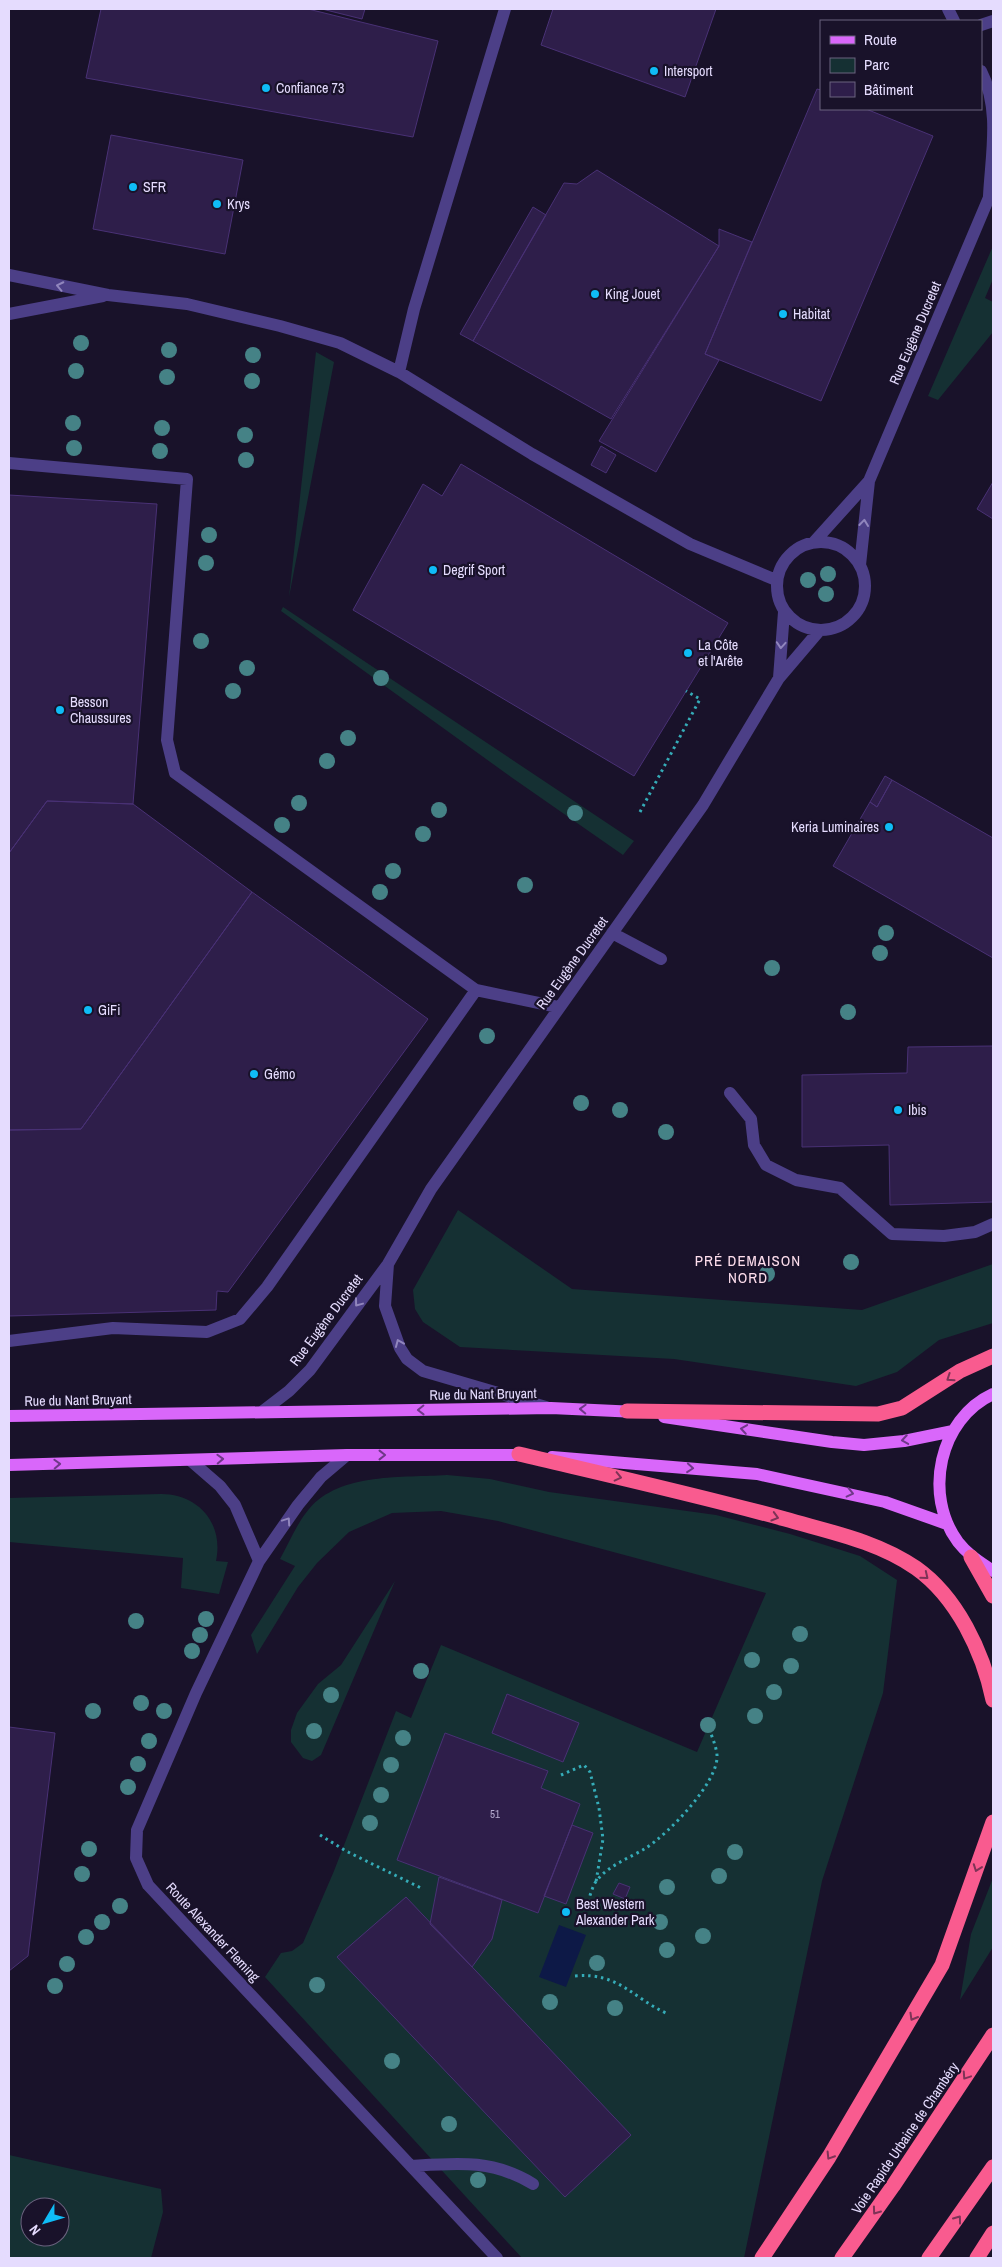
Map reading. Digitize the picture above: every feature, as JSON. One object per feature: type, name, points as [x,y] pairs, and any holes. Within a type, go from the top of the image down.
[{"type":"highway","points":[[627,1411],[878,1414],[902,1408],[960,1371],[993,1356]]},
{"type":"highway","points":[[519,1454],[740,1507],[856,1539],[900,1558],[933,1582],[950,1603],[981,1658],[993,1700]]},
{"type":"highway","points":[[971,1557],[993,1596]]},
{"type":"highway","points":[[762,2258],[830,2157],[942,1965],[993,1822]]},
{"type":"highway","name":"Voie Rapide Urbaine de Chambéry","points":[[842,2258],[893,2186],[993,2035]]},
{"type":"highway","points":[[930,2258],[993,2167]]},
{"type":"highway","points":[[977,2258],[993,2233]]},
{"type":"main road","points":[[993,1394],[968,1412],[953,1431],[944,1453],[939,1476],[940,1501],[947,1524],[958,1542],[971,1557],[993,1571]]},
{"type":"main road","name":"Rue du Nant Bruyant","points":[[9,1416],[551,1408],[627,1411],[832,1442],[864,1444],[904,1441],[953,1431]]},
{"type":"main road","points":[[9,1465],[347,1455],[519,1454],[757,1474],[886,1502],[947,1524]]},
{"type":"street","points":[[399,372],[414,309],[505,9]]},
{"type":"street","name":"Rue Eugène Ducretet","points":[[860,565],[869,481],[992,190],[993,110],[989,86],[982,73]]},
{"type":"street","points":[[982,104],[993,110]]},
{"type":"street","points":[[9,275],[108,296],[187,304],[280,326],[340,343],[399,372],[532,454],[690,544],[776,580]]},
{"type":"street","points":[[9,314],[108,296]]},
{"type":"street","points":[[9,463],[188,480],[167,740],[175,772],[476,990],[558,1007]]},
{"type":"street","name":"Rue Eugène Ducretet","points":[[814,542],[869,481]]},
{"type":"street","points":[[814,542],[828,542],[841,546],[852,554],[860,565],[865,579],[865,593],[853,617],[843,625],[832,630],[819,631],[805,628],[793,622],[784,612],[776,591],[776,580],[782,565],[791,553],[814,542]]},
{"type":"street","name":"Rue Eugène Ducretet","points":[[779,678],[784,612]]},
{"type":"street","name":"Rue Eugène Ducretet","points":[[263,1411],[289,1391],[310,1370],[388,1264],[431,1189],[703,804],[779,678],[819,631]]},
{"type":"street","points":[[612,933],[661,959]]},
{"type":"street","points":[[9,1341],[113,1328],[207,1332],[240,1319],[267,1287],[476,990]]},
{"type":"street","points":[[730,1093],[751,1119],[754,1145],[766,1165],[796,1180],[840,1188],[892,1234],[944,1236],[975,1232],[993,1224]]},
{"type":"street","name":"Rue Eugène Ducretet","points":[[388,1264],[385,1306],[400,1348],[408,1359],[423,1371],[551,1408]]},
{"type":"street","name":"Route Alexander Fleming","points":[[347,1455],[321,1477],[298,1505],[259,1561],[196,1693],[137,1830],[136,1858],[148,1885],[497,2258]]},
{"type":"street","points":[[190,1460],[220,1486],[235,1505],[259,1561]]},
{"type":"street","points":[[411,2166],[480,2163],[514,2172],[533,2184]]},
{"type":"path","points":[[640,812],[700,699],[686,691]]},
{"type":"path","points":[[596,1882],[616,1866],[647,1848],[672,1829],[693,1804],[712,1774],[717,1756],[708,1725]]},
{"type":"path","points":[[561,1775],[584,1765],[590,1772],[599,1808],[603,1839],[596,1882],[586,1908]]},
{"type":"path","points":[[320,1834],[346,1851],[421,1888]]},
{"type":"path","points":[[576,1976],[589,1974],[613,1979],[652,2006],[668,2014]]},
{"type":"green space","points":[[993,246],[993,279],[985,298],[993,302],[993,332],[938,400],[928,396]]},
{"type":"green space","points":[[316,352],[334,362],[289,597]]},
{"type":"green space","points":[[283,607],[634,841],[623,855],[511,777],[281,611]]},
{"type":"green space","points":[[458,1210],[572,1289],[862,1310],[993,1264],[993,1323],[939,1340],[897,1372],[856,1386],[674,1359],[460,1347],[423,1322],[415,1309],[413,1290]]},
{"type":"green space","name":"Best Western Alexander Park","points":[[447,1475],[490,1479],[549,1492],[716,1515],[790,1534],[860,1556],[897,1580],[883,1693],[822,1881],[744,2258],[522,2258],[265,1977],[281,1953],[292,1951],[303,1943],[334,1871],[396,1711],[411,1718],[441,1645],[697,1752],[766,1593],[498,1521],[441,1511],[392,1513],[349,1532],[317,1563],[298,1587],[257,1654],[251,1635],[295,1566],[280,1559],[309,1509],[322,1497],[338,1488],[355,1483],[393,1477]]},
{"type":"green space","points":[[174,1495],[197,1505],[212,1523],[216,1534],[216,1561],[228,1562],[219,1594],[181,1588],[183,1558],[9,1542],[9,1498]]},
{"type":"green space","points":[[395,1581],[321,1755],[312,1761],[303,1758],[291,1742],[291,1730],[297,1713],[318,1684],[341,1665]]},
{"type":"green space","points":[[993,1878],[993,1947],[960,2000],[971,1934]]},
{"type":"green space","points":[[9,2155],[161,2189],[163,2212],[151,2258],[9,2258]]},
{"type":"water","points":[[559,1925],[586,1935],[566,1987],[539,1977]]},
{"type":"building","points":[[101,9],[308,9],[438,41],[413,137],[86,78]]},
{"type":"building","points":[[322,9],[365,9],[362,19]]},
{"type":"building","name":"Intersport","points":[[553,9],[716,9],[685,97],[541,45]]},
{"type":"building","points":[[817,89],[820,90],[820,110],[868,110],[933,136],[821,401],[705,354]]},
{"type":"building","points":[[111,135],[243,160],[225,254],[93,229]]},
{"type":"building","name":"King Jouet","points":[[597,170],[719,246],[611,419],[473,341],[564,183],[577,184]]},
{"type":"building","points":[[533,207],[546,215],[473,341],[460,334]]},
{"type":"building","points":[[719,229],[752,242],[705,354],[719,360],[656,472],[599,441],[719,246]]},
{"type":"building","points":[[601,446],[616,455],[606,473],[591,465]]},
{"type":"building","points":[[461,464],[728,623],[634,776],[353,610],[423,484],[442,496]]},
{"type":"building","points":[[993,482],[993,519],[977,509]]},
{"type":"building","points":[[9,495],[157,504],[133,804],[47,801],[9,853]]},
{"type":"building","points":[[885,776],[892,780],[877,807],[870,802]]},
{"type":"building","points":[[892,780],[993,838],[993,958],[833,866],[870,802],[877,807]]},
{"type":"building","name":"GiFi","points":[[47,801],[133,804],[252,892],[81,1129],[9,1130],[9,853]]},
{"type":"building","name":"Gémo","points":[[252,892],[428,1019],[228,1292],[217,1291],[216,1310],[9,1316],[9,1130],[81,1129]]},
{"type":"building","name":"Ibis","points":[[993,1046],[993,1202],[890,1205],[889,1145],[802,1147],[802,1075],[907,1073],[908,1047]]},
{"type":"building","points":[[507,1694],[579,1723],[563,1762],[492,1733]]},
{"type":"building","points":[[9,1727],[55,1733],[28,1956],[9,1971]]},
{"type":"building","name":"Best Western Alexander Park","points":[[445,1733],[548,1771],[541,1788],[580,1804],[538,1913],[397,1860]]},
{"type":"building","points":[[572,1825],[593,1833],[566,1904],[544,1896]]},
{"type":"building","points":[[439,1877],[502,1900],[492,1939],[472,1967],[430,1924]]},
{"type":"building","points":[[619,1883],[630,1887],[625,1899],[613,1894]]},
{"type":"building","points":[[406,1897],[631,2135],[565,2197],[337,1957]]},
{"type":"place","name":"Intersport","points":[[654,71]]},
{"type":"place","name":"Confiance 73","points":[[266,88]]},
{"type":"place","name":"SFR","points":[[133,187]]},
{"type":"place","name":"Krys","points":[[217,204]]},
{"type":"place","name":"King Jouet","points":[[595,294]]},
{"type":"place","name":"Habitat","points":[[783,314]]},
{"type":"place","name":"Degrif Sport","points":[[433,570]]},
{"type":"place","name":"La Côte et l'Arête","points":[[688,653]]},
{"type":"place","name":"Besson Chaussures","points":[[60,710]]},
{"type":"place","name":"Keria Luminaires","points":[[889,827]]},
{"type":"place","name":"GiFi","points":[[88,1010]]},
{"type":"place","name":"Gémo","points":[[254,1074]]},
{"type":"place","name":"Ibis","points":[[898,1110]]},
{"type":"place","name":"Best Western Alexander Park","points":[[566,1912]]},
{"type":"district","name":"PRÉ DEMAISON NORD","points":[[748,1268]]}]
